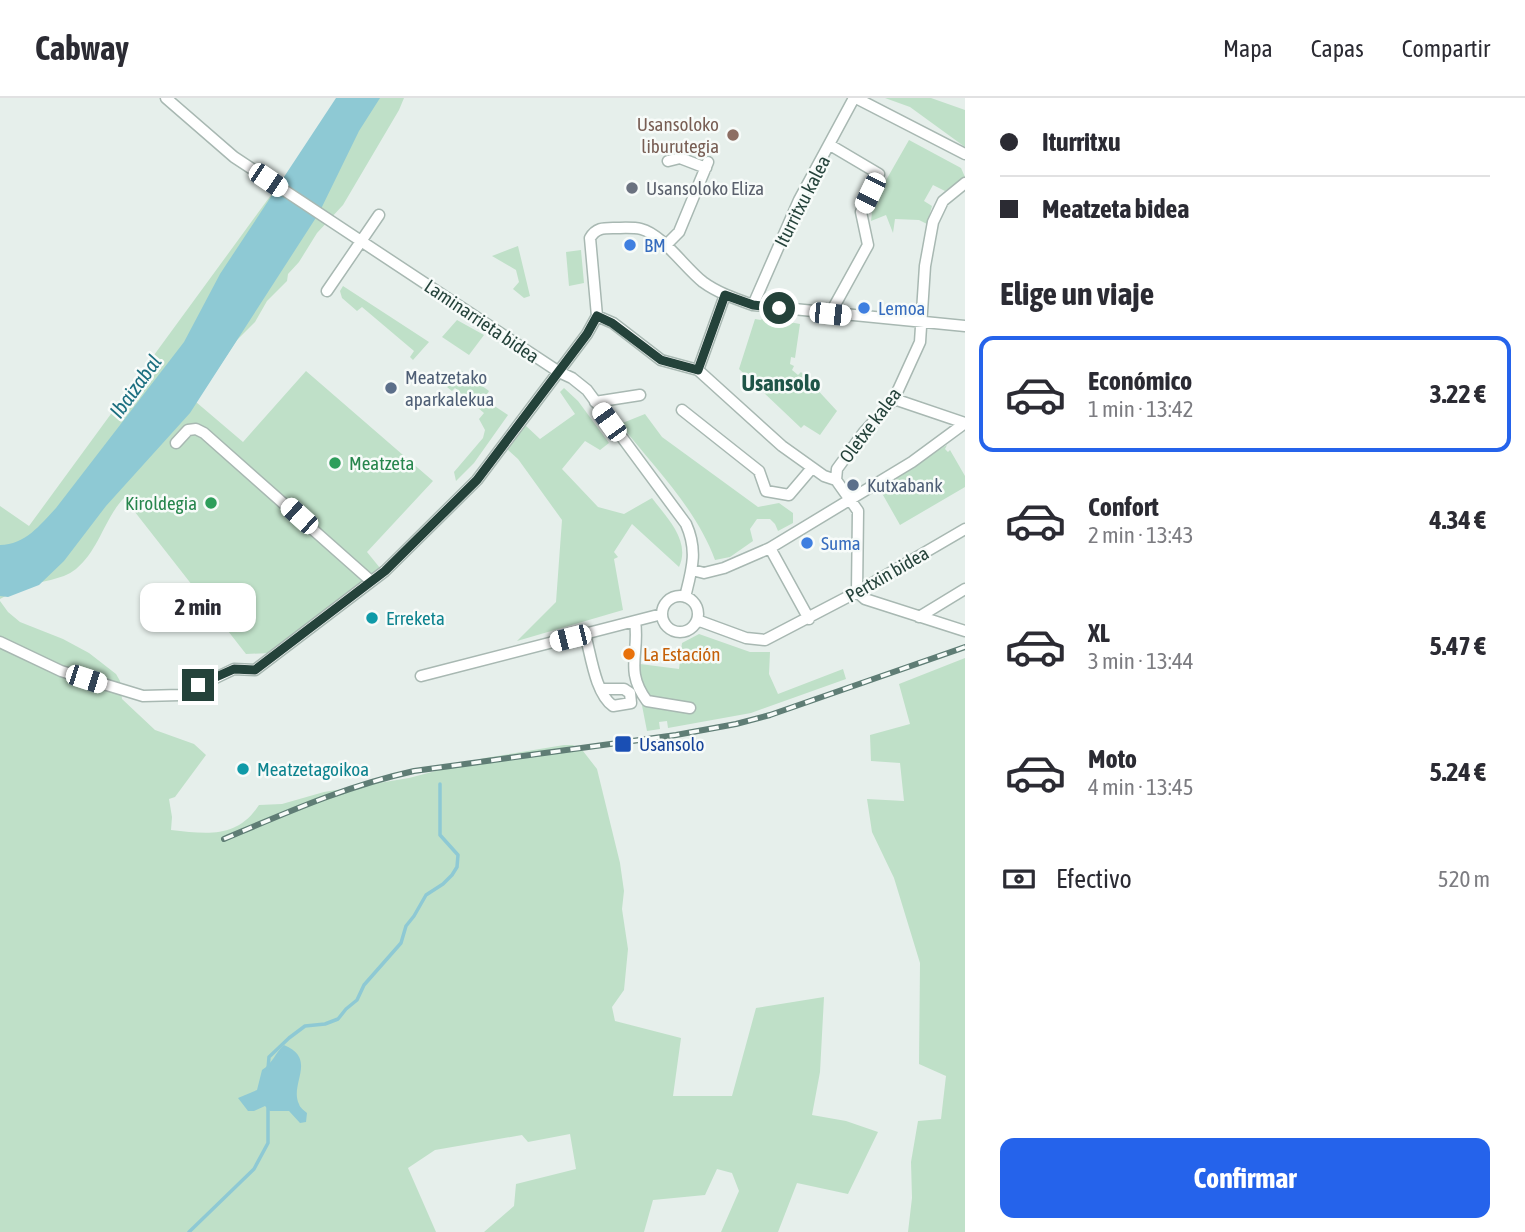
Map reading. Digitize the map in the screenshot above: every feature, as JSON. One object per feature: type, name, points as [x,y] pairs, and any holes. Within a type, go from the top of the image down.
[{"type":"street","name":"Laminarrieta bidea","points":[[166,98],[211,139],[268,180],[587,390],[686,524],[693,540],[692,570],[685,597]]},
{"type":"street","name":"Iturritxu kalea","points":[[753,305],[799,200],[855,98]]},
{"type":"street","points":[[855,98],[964,153]]},
{"type":"street","points":[[830,145],[879,174],[861,212],[868,245],[830,314]]},
{"type":"street","points":[[666,246],[679,232],[707,165],[680,158],[668,161]]},
{"type":"street","name":"Oletxe kalea","points":[[852,500],[836,480],[837,469],[894,399],[920,342],[925,266],[933,222],[943,201],[965,183]]},
{"type":"street","points":[[327,291],[379,215]]},
{"type":"street","points":[[0,642],[61,671],[143,696],[180,695],[234,669],[255,670],[385,571],[477,480],[587,334],[597,316],[590,238],[593,232],[601,228],[642,229],[655,236],[688,269],[725,295],[753,305],[965,326]]},
{"type":"street","points":[[698,370],[725,295]]},
{"type":"street","points":[[597,316],[612,323],[661,360],[698,370],[782,446],[824,476],[836,480]]},
{"type":"street","points":[[595,402],[640,395]]},
{"type":"street","points":[[894,399],[965,423]]},
{"type":"street","points":[[682,410],[759,471],[766,491],[789,495],[812,468]]},
{"type":"street","points":[[692,570],[710,572],[770,548],[912,462],[965,423]]},
{"type":"street","points":[[176,443],[188,430],[196,429],[204,433],[371,581]]},
{"type":"street","points":[[852,500],[858,511],[861,596],[965,631]]},
{"type":"street","name":"Pertxin bidea","points":[[698,620],[746,638],[765,640],[861,596],[965,528]]},
{"type":"street","points":[[770,548],[809,619]]},
{"type":"street","points":[[919,617],[965,589]]},
{"type":"street","points":[[685,597],[695,603],[698,620],[691,629],[680,632],[665,625],[662,614],[669,600],[685,597]]},
{"type":"street","points":[[421,676],[662,614]]},
{"type":"street","points":[[635,621],[637,635],[632,672],[640,691],[647,701],[690,708]]},
{"type":"street","points":[[585,634],[601,689]]},
{"type":"green space","points":[[342,98],[404,98],[343,205],[317,233],[288,274],[287,281],[267,301],[255,322],[237,340],[196,402],[243,442],[306,371],[433,481],[367,552],[380,568],[271,653],[246,654],[124,498],[111,515],[90,553],[76,569],[64,576],[24,587],[0,599],[0,506],[29,526]]},
{"type":"green space","points":[[885,98],[931,98],[965,110],[965,147],[910,107]]},
{"type":"green space","points":[[909,140],[961,168],[965,177],[945,191],[933,185],[924,201],[932,206],[927,224],[919,220],[895,219],[893,233],[886,215],[871,221],[873,203]]},
{"type":"green space","points":[[518,246],[530,296],[524,298],[513,289],[519,282],[516,270],[492,256]]},
{"type":"green space","points":[[581,250],[584,283],[569,286],[566,252]]},
{"type":"green space","points":[[343,286],[429,342],[413,360],[410,357],[414,351],[362,307],[357,311],[342,298],[340,291]]},
{"type":"green space","points":[[763,317],[800,324],[795,358],[791,357],[790,364],[794,366],[792,370],[798,375],[801,372],[837,411],[820,435],[804,425],[801,428],[739,369],[755,319],[761,320]]},
{"type":"green space","points":[[457,320],[484,335],[469,355],[442,337]]},
{"type":"green space","points":[[459,369],[489,391],[484,399],[508,415],[474,463],[456,481],[454,472],[483,438],[485,430],[479,419],[484,413],[455,388],[452,391],[447,387]]},
{"type":"green space","points":[[564,388],[578,401],[609,443],[600,450],[585,441],[562,469],[598,507],[624,514],[652,498],[676,530],[682,557],[679,567],[632,524],[614,552],[618,557],[614,559],[623,610],[517,641],[556,602],[562,520],[518,459],[507,449],[525,425],[540,439],[575,414],[560,392]]},
{"type":"green space","points":[[645,414],[662,437],[758,507],[779,503],[793,513],[793,523],[778,531],[770,519],[757,519],[750,529],[753,541],[730,557],[715,560],[686,505],[620,424]]},
{"type":"green space","points":[[947,445],[945,449],[948,452],[950,450],[965,476],[965,487],[900,525],[879,488],[881,483]]},
{"type":"green space","points":[[0,601],[20,622],[63,639],[89,653],[116,674],[120,681],[122,699],[155,730],[194,744],[206,755],[175,797],[169,799],[171,830],[220,832],[241,824],[259,805],[282,804],[324,792],[409,778],[485,758],[564,745],[573,745],[583,751],[597,769],[620,863],[624,891],[622,909],[628,949],[624,990],[612,1007],[615,1021],[681,1038],[673,1096],[732,1096],[756,1008],[824,997],[820,1072],[812,1115],[846,1121],[878,1132],[848,1194],[797,1183],[778,1232],[721,1232],[739,1191],[732,1173],[717,1169],[705,1195],[653,1200],[644,1232],[484,1232],[514,1206],[516,1184],[576,1169],[570,1134],[528,1142],[522,1135],[435,1150],[408,1168],[436,1232],[0,1232]]},
{"type":"green space","points":[[699,634],[750,652],[770,652],[769,674],[778,694],[843,669],[846,679],[751,713],[668,728],[667,721],[659,722],[660,729],[647,731],[637,680],[640,664],[679,669],[682,643]]},
{"type":"green space","points":[[965,658],[965,1232],[908,1232],[912,1198],[911,1162],[918,1121],[941,1119],[946,1076],[919,1064],[920,963],[894,878],[872,832],[867,799],[904,801],[900,763],[871,761],[870,735],[910,724],[899,684]]},
{"type":"water","points":[[336,98],[380,98],[359,131],[319,213],[190,413],[106,506],[64,561],[39,585],[8,597],[0,596],[0,545],[24,538],[56,508],[184,342],[220,274]]},
{"type":"water","points":[[284,1045],[299,1057],[301,1065],[297,1096],[300,1107],[307,1113],[306,1122],[300,1123],[289,1111],[270,1111],[265,1106],[248,1111],[238,1098],[257,1090],[262,1070]]},
{"type":"waterway","points":[[268,1069],[269,1057],[289,1038],[305,1026],[325,1024],[338,1019],[357,1000],[364,985],[401,943],[406,926],[426,895],[443,884],[457,867],[458,855],[440,835],[440,784]]},
{"type":"waterway","points":[[189,1232],[254,1169],[268,1143],[268,1104]]},
{"type":"railway","points":[[224,839],[318,800],[389,777],[414,771],[676,735],[736,724],[770,715],[965,647]]},
{"type":"place","name":"Usansoloko liburutegia","points":[[733,135]]},
{"type":"place","name":"Usansoloko Eliza","points":[[632,188]]},
{"type":"place","name":"BM","points":[[630,245]]},
{"type":"place","name":"Lemoa","points":[[864,308]]},
{"type":"place","name":"Meatzetako aparkalekua","points":[[391,388]]},
{"type":"place","name":"Meatzeta","points":[[335,463]]},
{"type":"place","name":"Kutxabank","points":[[853,485]]},
{"type":"place","name":"Kiroldegia","points":[[211,503]]},
{"type":"place","name":"Suma","points":[[807,543]]},
{"type":"place","name":"Erreketa","points":[[372,618]]},
{"type":"place","name":"La Estación","points":[[629,654]]},
{"type":"place","name":"Usansolo","points":[[623,744]]},
{"type":"place","name":"Meatzetagoikoa","points":[[243,769]]},
{"type":"district","name":"Usansolo","points":[[781,383]]},
{"type":"route","points":[[198,685],[234,669],[255,670],[385,571],[485,471],[587,334],[597,316],[612,323],[661,360],[698,370],[725,295],[753,305],[779,308]]},
{"type":"water label","name":"Ibaizabal","points":[[135,386]]}]
